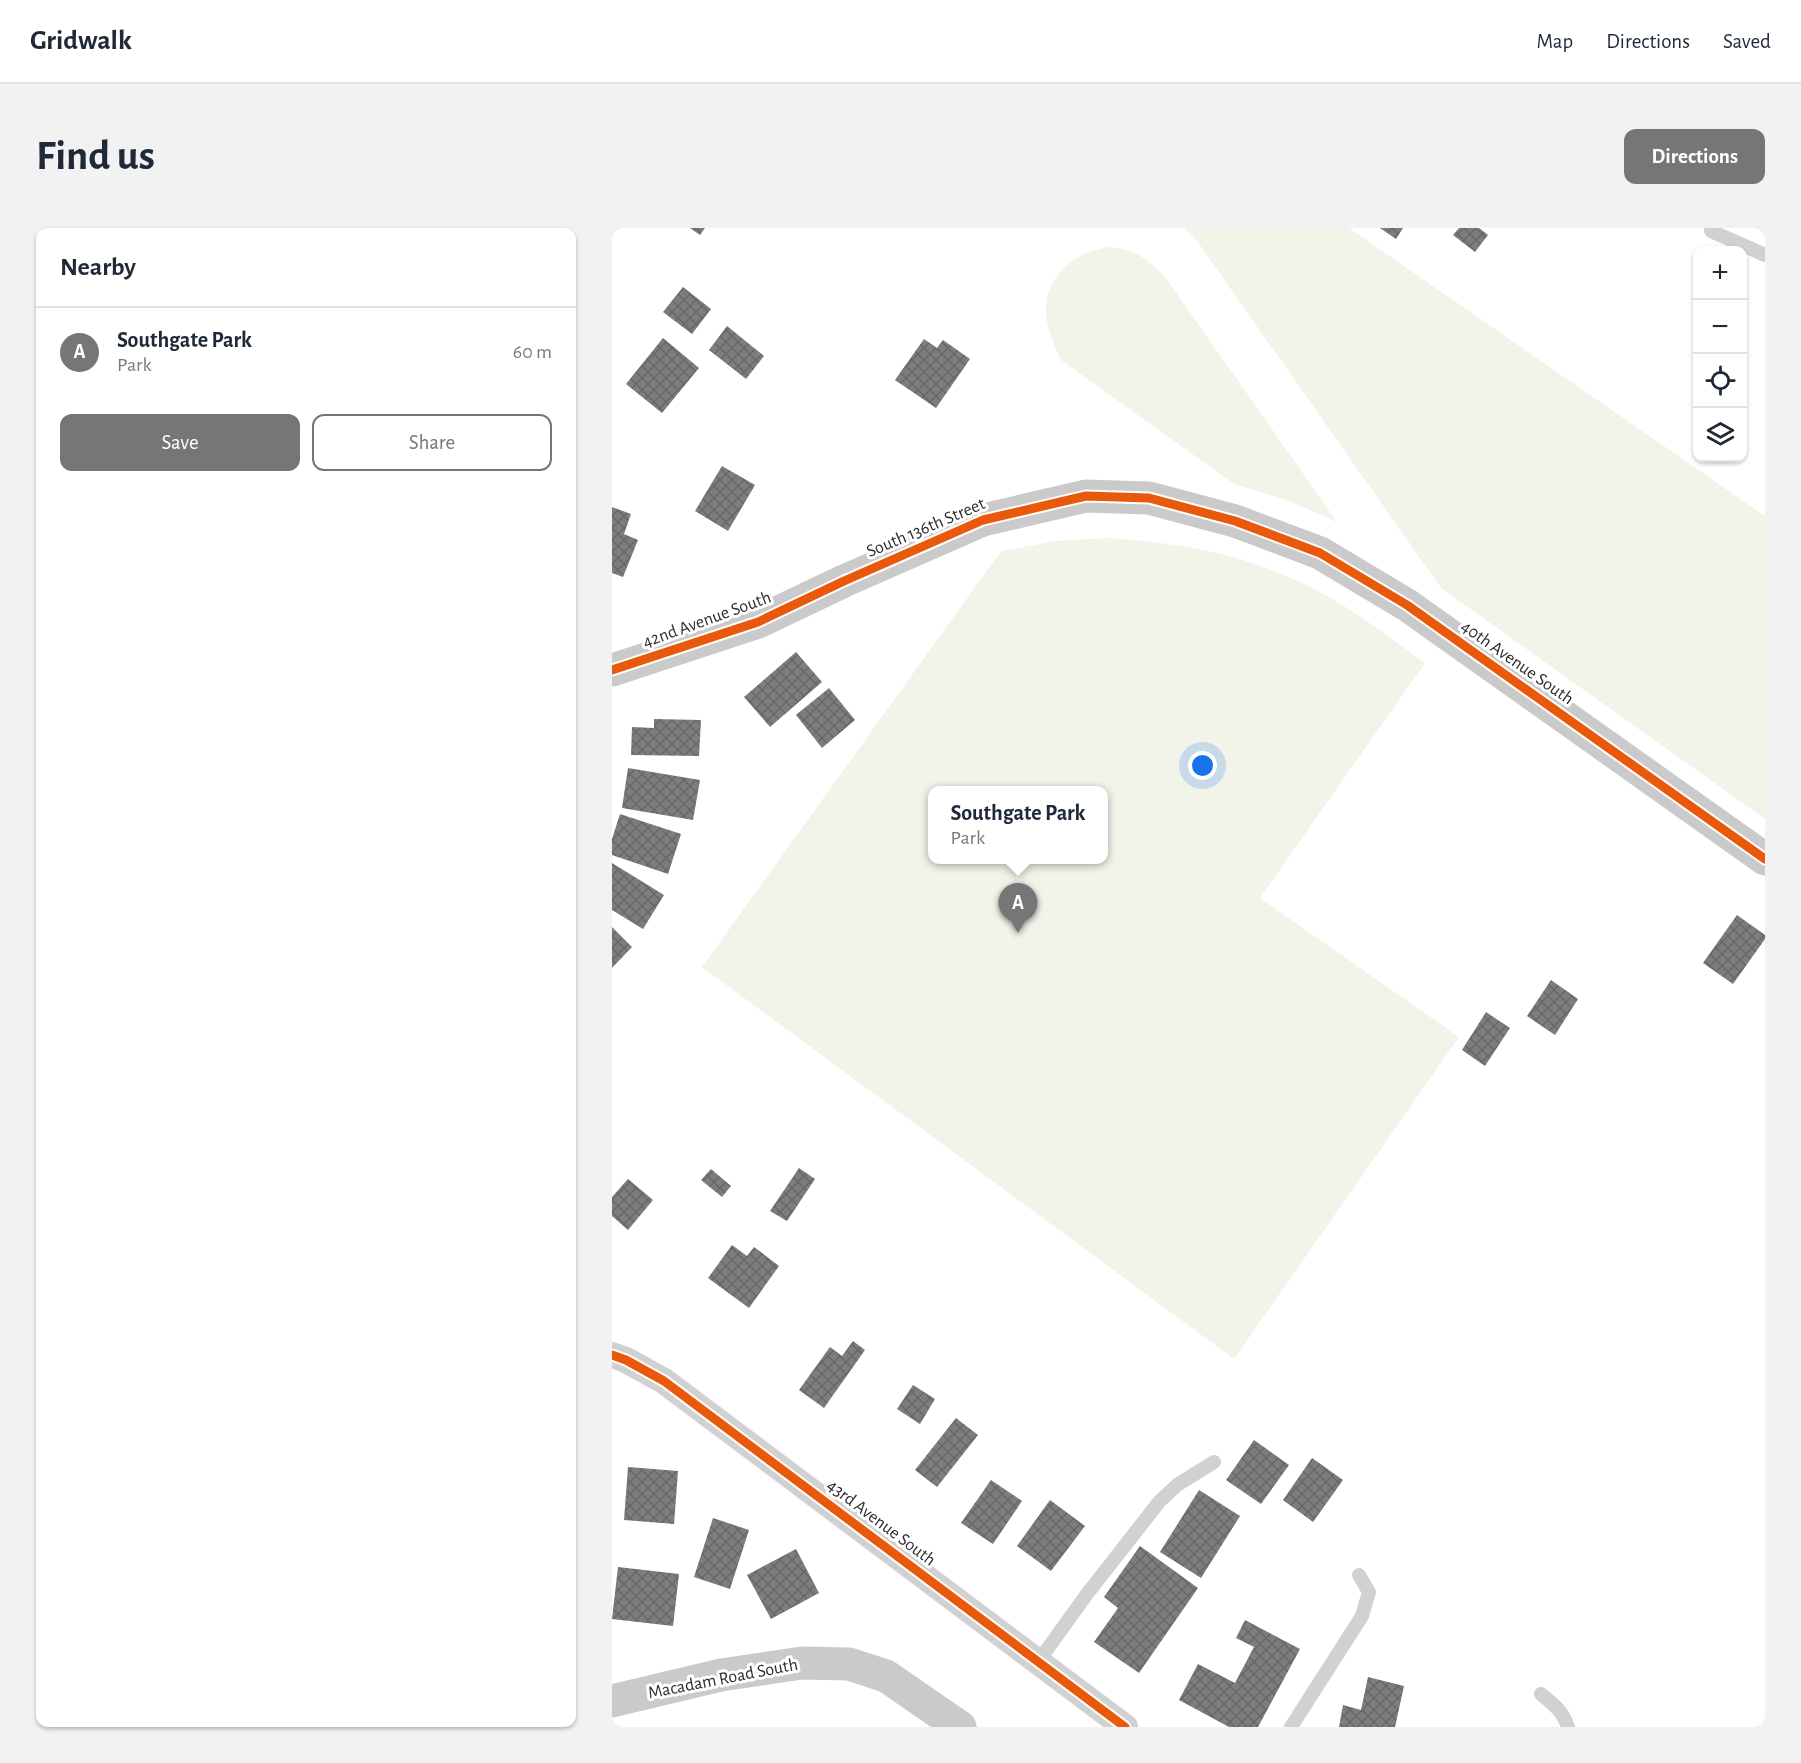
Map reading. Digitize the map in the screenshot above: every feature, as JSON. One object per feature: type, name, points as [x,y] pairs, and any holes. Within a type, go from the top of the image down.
[{"type":"street","name":"South 136th Street","points":[[844,581],[983,520],[1086,496],[1149,498],[1235,521]]},
{"type":"street","name":"40th Avenue South","points":[[1235,521],[1320,553],[1407,606],[1765,859]]},
{"type":"street","name":"42nd Avenue South","points":[[612,670],[758,622],[844,581]]},
{"type":"street","name":"43rd Avenue South","points":[[612,1355],[664,1381],[1125,1727]]},
{"type":"street","name":"Macadam Road South","points":[[612,1701],[721,1675],[802,1663],[849,1664],[886,1676],[960,1727]]},
{"type":"lane","points":[[1711,231],[1765,255]]},
{"type":"lane","points":[[1038,1662],[1087,1594],[1160,1502],[1177,1485],[1214,1462]]},
{"type":"lane","points":[[1291,1727],[1362,1616],[1369,1592],[1359,1575]]},
{"type":"lane","points":[[1541,1694],[1557,1706],[1566,1719],[1568,1727]]},
{"type":"shaded area","points":[[1184,228],[1349,228],[1765,516],[1765,819],[1441,588],[1197,241]]},
{"type":"shaded area","points":[[1112,247],[1140,256],[1163,274],[1337,522],[1287,500],[1234,484],[1061,360],[1046,316],[1046,302],[1050,289],[1064,268],[1074,260],[1098,249]]},
{"type":"shaded area","points":[[1111,538],[1218,553],[1268,568],[1318,591],[1373,625],[1425,663],[1260,898],[1459,1037],[1234,1359],[702,967],[1001,551],[1056,541]]},
{"type":"building","points":[[690,228],[705,228],[700,235]]},
{"type":"building","points":[[1380,228],[1403,228],[1396,239]]},
{"type":"building","points":[[1459,228],[1479,228],[1488,235],[1475,252],[1453,235]]},
{"type":"building","points":[[683,287],[711,309],[692,334],[663,312]]},
{"type":"building","points":[[727,326],[764,356],[746,379],[709,350]]},
{"type":"building","points":[[663,338],[699,368],[662,413],[626,384]]},
{"type":"building","points":[[924,339],[937,348],[943,340],[970,359],[936,408],[895,380]]},
{"type":"building","points":[[722,466],[755,485],[728,531],[695,511]]},
{"type":"building","points":[[612,507],[631,514],[624,534],[638,540],[623,577],[612,573]]},
{"type":"building","points":[[796,652],[822,682],[770,727],[744,697]]},
{"type":"building","points":[[829,688],[855,720],[822,748],[796,715]]},
{"type":"building","points":[[654,719],[701,720],[699,756],[631,755],[632,727],[654,728]]},
{"type":"building","points":[[628,768],[700,780],[693,820],[622,808]]},
{"type":"building","points":[[620,814],[681,834],[668,874],[612,855],[612,839]]},
{"type":"building","points":[[612,863],[664,895],[643,929],[612,910]]},
{"type":"building","points":[[1737,915],[1765,935],[1765,939],[1733,984],[1703,963]]},
{"type":"building","points":[[612,927],[632,947],[612,968]]},
{"type":"building","points":[[1551,980],[1578,999],[1555,1035],[1527,1016]]},
{"type":"building","points":[[1486,1012],[1510,1028],[1485,1066],[1462,1050]]},
{"type":"building","points":[[799,1168],[815,1179],[787,1221],[770,1211]]},
{"type":"building","points":[[711,1169],[731,1186],[722,1197],[701,1180]]},
{"type":"building","points":[[628,1179],[653,1200],[628,1230],[612,1216],[612,1197]]},
{"type":"building","points":[[732,1245],[747,1256],[754,1247],[779,1266],[749,1308],[708,1278]]},
{"type":"building","points":[[853,1341],[865,1350],[824,1408],[799,1390],[830,1347],[842,1356]]},
{"type":"building","points":[[913,1385],[935,1399],[920,1424],[897,1409]]},
{"type":"building","points":[[956,1418],[978,1435],[937,1487],[915,1470]]},
{"type":"building","points":[[1254,1440],[1289,1465],[1261,1504],[1226,1480]]},
{"type":"building","points":[[1312,1458],[1343,1480],[1313,1522],[1283,1500]]},
{"type":"building","points":[[628,1467],[678,1471],[674,1524],[624,1520]]},
{"type":"building","points":[[991,1480],[1022,1501],[993,1544],[961,1523]]},
{"type":"building","points":[[1199,1490],[1240,1516],[1201,1578],[1160,1552]]},
{"type":"building","points":[[1050,1500],[1085,1526],[1051,1571],[1017,1546]]},
{"type":"building","points":[[713,1518],[749,1530],[730,1589],[694,1577]]},
{"type":"building","points":[[1140,1546],[1198,1588],[1139,1673],[1094,1642],[1118,1608],[1104,1597]]},
{"type":"building","points":[[796,1549],[819,1593],[771,1619],[747,1575]]},
{"type":"building","points":[[618,1567],[679,1574],[673,1626],[612,1619]]},
{"type":"building","points":[[1245,1620],[1300,1649],[1258,1727],[1229,1727],[1179,1700],[1198,1664],[1235,1683],[1254,1647],[1236,1638]]},
{"type":"building","points":[[1368,1677],[1404,1686],[1395,1727],[1339,1727],[1343,1705],[1361,1710]]},
{"type":"cycle path","points":[[612,670],[758,622],[844,581],[983,520],[1086,496],[1149,498],[1235,521],[1320,553],[1407,605],[1765,859]]},
{"type":"cycle path","points":[[612,1355],[664,1381],[1125,1727]]},
{"type":"place","name":"Southgate Park","points":[[1018,933]]}]
